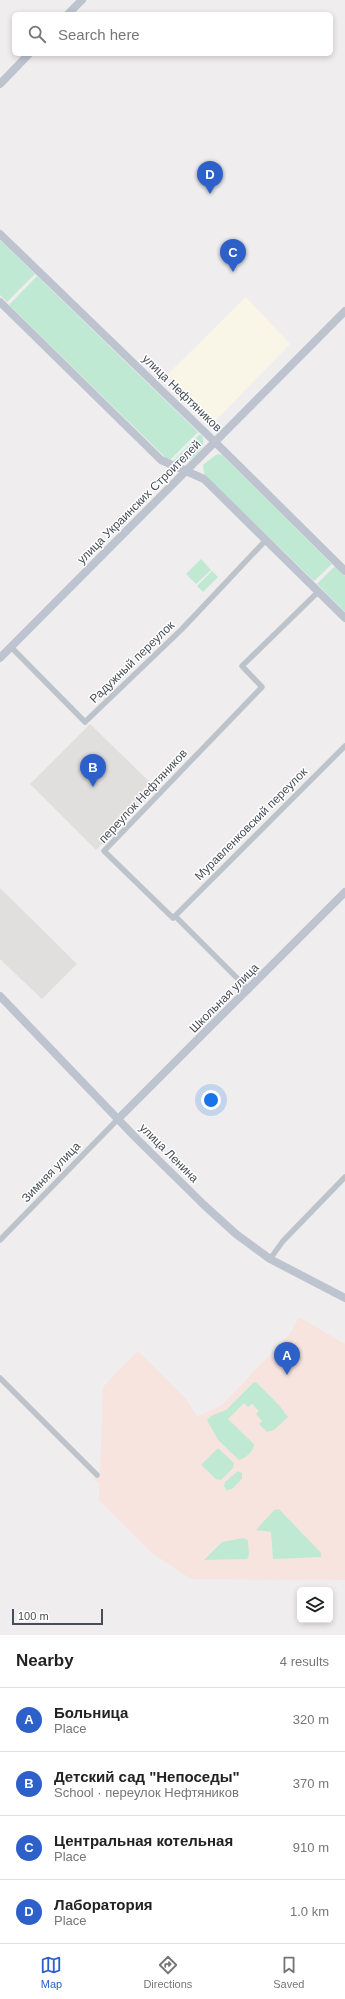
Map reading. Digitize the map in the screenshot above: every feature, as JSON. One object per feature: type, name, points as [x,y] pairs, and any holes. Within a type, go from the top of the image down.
[{"type":"main road","points":[[70,12],[82,0]]},
{"type":"main road","points":[[0,84],[27,56]]},
{"type":"main road","name":"улица Нефтяников","points":[[0,234],[216,442],[345,571]]},
{"type":"main road","points":[[2,307],[161,460],[204,480],[345,618]]},
{"type":"main road","name":"улица Украинских Строителей","points":[[0,658],[345,311]]},
{"type":"main road","name":"Школьная улица","points":[[118,1119],[249,990],[345,892]]},
{"type":"main road","name":"улица Ленина","points":[[0,996],[118,1119],[204,1205],[241,1238],[270,1259],[345,1298]]},
{"type":"street","name":"Радужный переулок","points":[[11,647],[85,722],[182,629],[266,540]]},
{"type":"street","name":"переулок Нефтяников","points":[[249,990],[104,851],[262,687],[242,666],[318,592]]},
{"type":"street","name":"Муравленковский переулок","points":[[174,917],[345,746]]},
{"type":"street","name":"Зимняя улица","points":[[0,1240],[118,1119]]},
{"type":"street","points":[[270,1259],[283,1241],[345,1176]]},
{"type":"street","points":[[0,1378],[97,1475]]},
{"type":"shaded area","points":[[246,297],[290,344],[214,422],[167,375]]},
{"type":"shaded area","points":[[90,724],[157,789],[96,850],[30,784]]},
{"type":"shaded area","points":[[0,888],[77,964],[42,999],[0,959]]},
{"type":"shaded area","points":[[299,1317],[345,1344],[345,1580],[191,1579],[152,1553],[99,1500],[99,1483],[94,1478],[100,1472],[103,1387],[138,1351],[187,1400],[197,1417],[222,1405],[289,1335]]},
{"type":"green space","points":[[0,240],[35,274],[7,302],[0,295]]},
{"type":"green space","points":[[37,276],[198,432],[169,461],[9,305]]},
{"type":"green space","points":[[200,434],[203,438],[202,446],[193,458],[184,462],[172,462]]},
{"type":"green space","points":[[217,454],[222,455],[332,564],[314,581],[204,474],[203,465]]},
{"type":"green space","points":[[201,559],[211,570],[196,584],[186,574]]},
{"type":"green space","points":[[335,566],[345,576],[345,612],[317,584]]},
{"type":"green space","points":[[212,571],[218,577],[203,592],[197,586]]},
{"type":"green space","points":[[254,1382],[257,1383],[279,1405],[288,1417],[274,1430],[267,1432],[259,1424],[262,1421],[256,1414],[259,1411],[252,1404],[248,1407],[244,1403],[228,1419],[254,1444],[254,1447],[249,1454],[239,1460],[218,1440],[207,1420],[211,1416],[226,1410]]},
{"type":"green space","points":[[218,1448],[234,1463],[233,1468],[221,1480],[216,1479],[201,1465]]},
{"type":"green space","points":[[238,1471],[242,1473],[242,1479],[232,1489],[226,1490],[224,1486],[225,1482]]},
{"type":"green space","points":[[279,1509],[321,1553],[321,1557],[273,1559],[271,1532],[256,1530],[274,1510]]},
{"type":"green space","points":[[243,1538],[248,1540],[249,1555],[247,1559],[204,1560],[222,1542]]},
{"type":"place","name":"Лаборатория","points":[[210,194]]},
{"type":"place","name":"Центральная котельная","points":[[233,272]]},
{"type":"place","name":"Детский сад \"Непоседы\"","points":[[93,787]]},
{"type":"place","name":"Больница","points":[[287,1375]]}]
